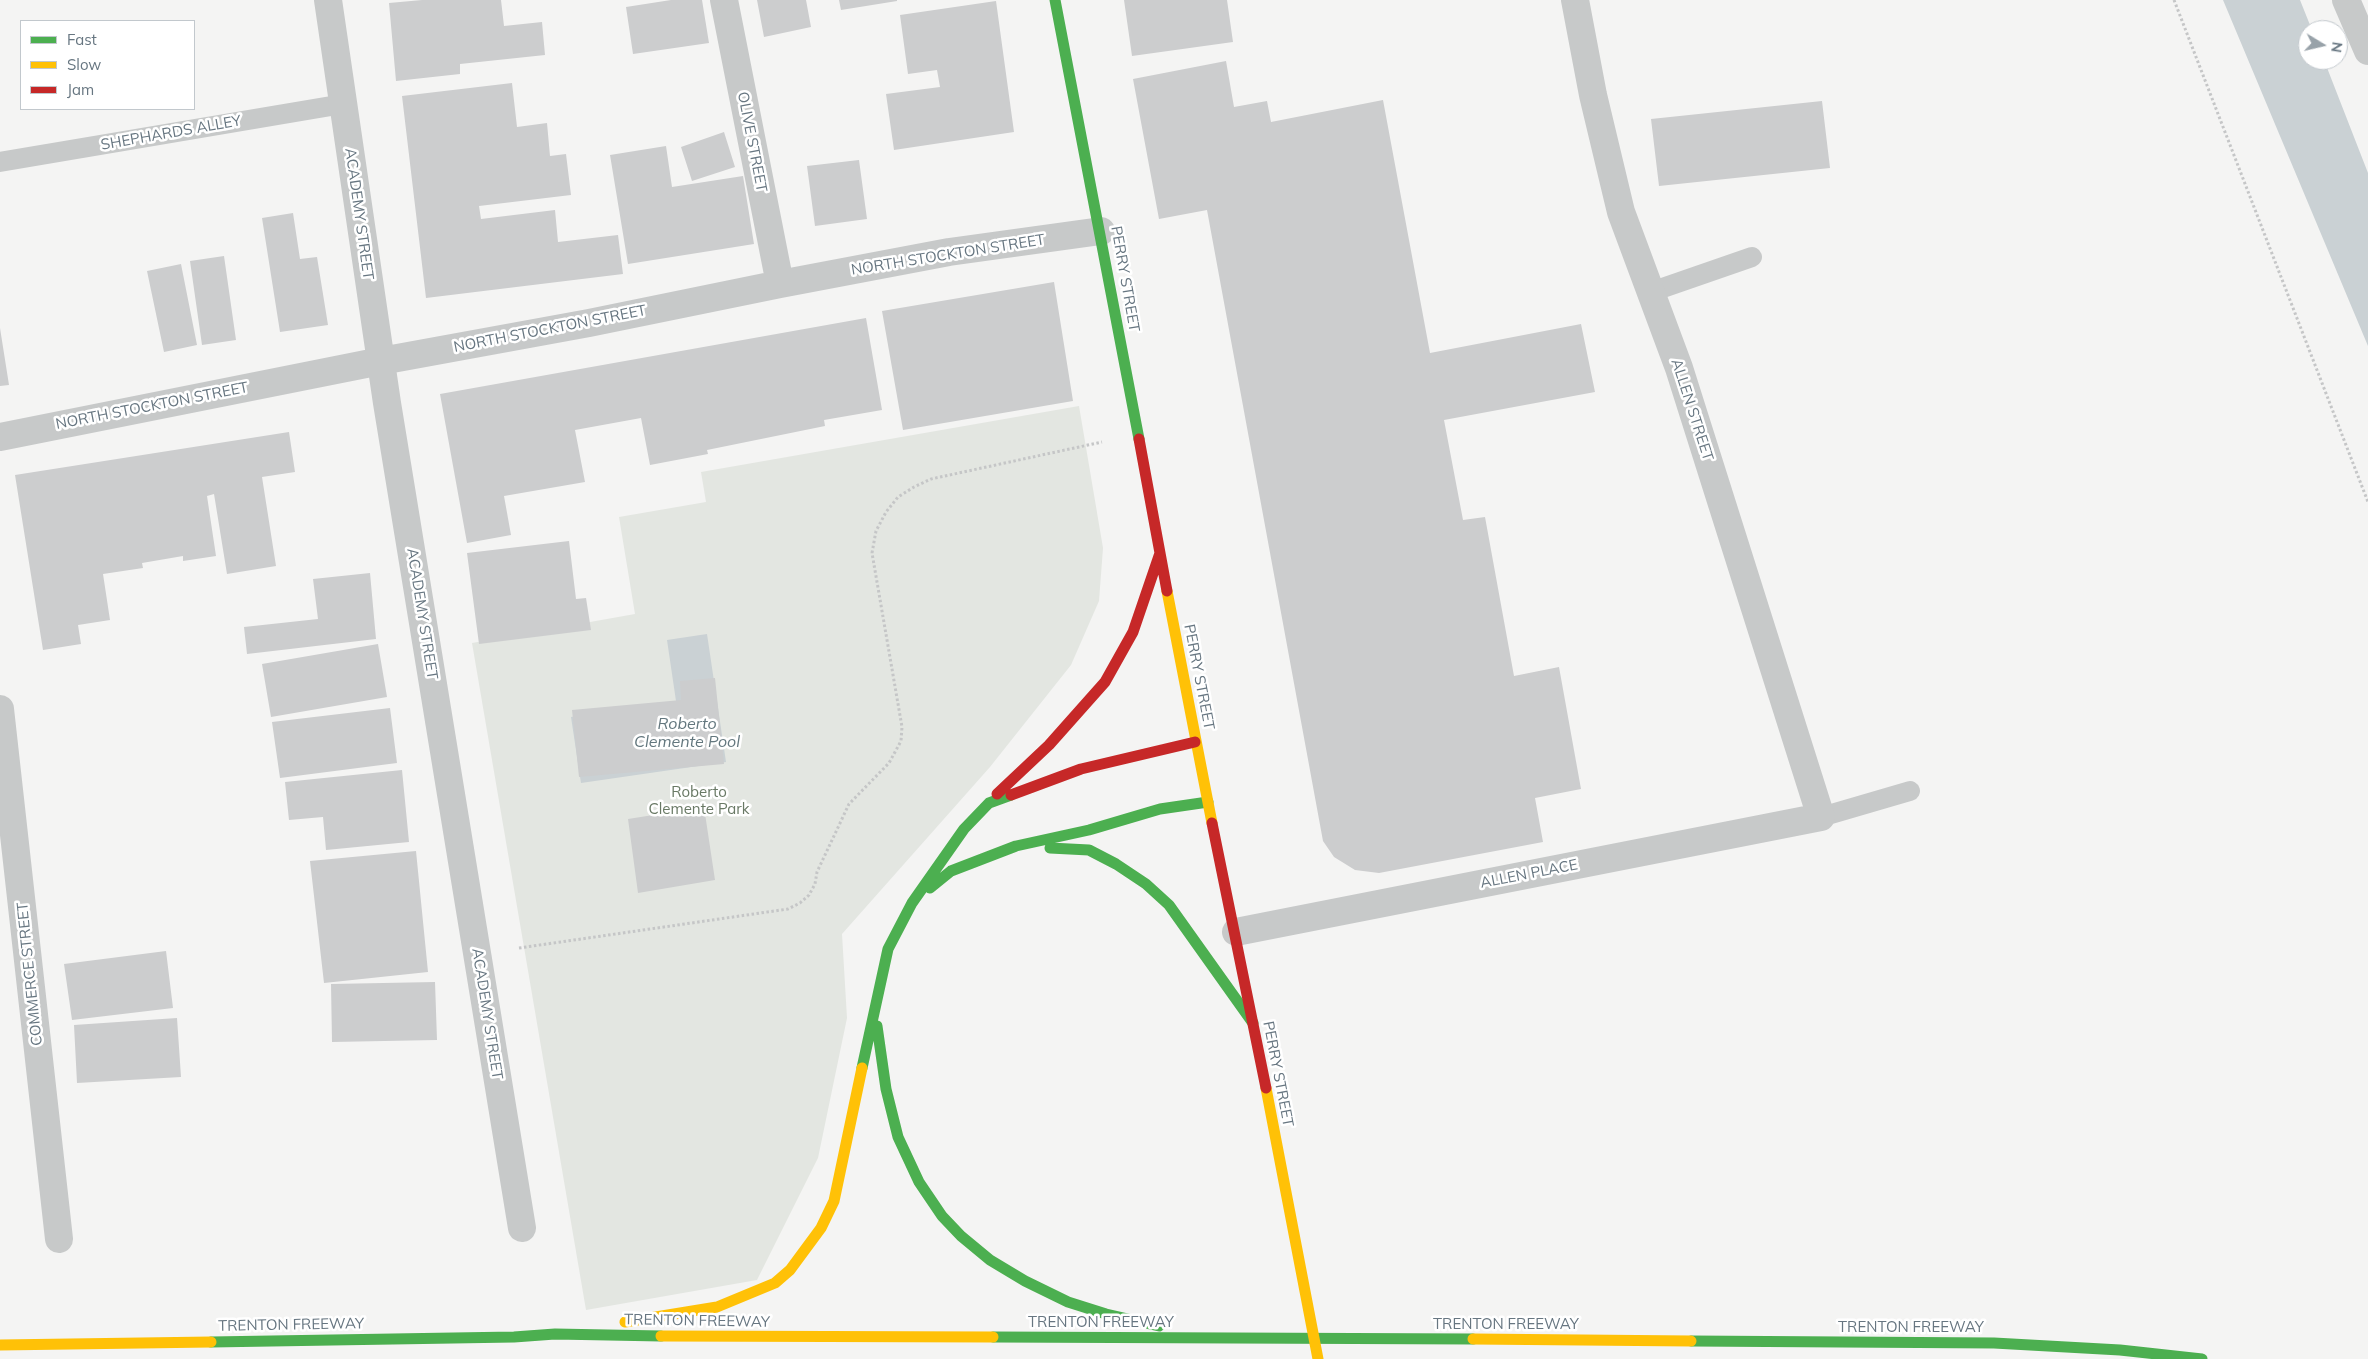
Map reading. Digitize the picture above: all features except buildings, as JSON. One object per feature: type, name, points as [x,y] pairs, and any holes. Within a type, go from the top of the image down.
[{"type":"main road","name":"PERRY STREET","points":[[1055,0],[1101,231],[1196,742],[1236,932],[1318,1359]]},
{"type":"main road","points":[[555,1334],[717,1307],[775,1283],[790,1270],[822,1228],[834,1202],[874,1006],[888,949],[912,903],[964,829],[1005,785],[1049,745],[1105,682],[1134,632],[1160,553]]},
{"type":"main road","points":[[989,803],[1022,789],[1081,769],[1196,742]]},
{"type":"main road","points":[[912,903],[951,871],[1016,846],[1089,830],[1160,809],[1208,802]]},
{"type":"main road","points":[[1016,846],[1089,850],[1116,864],[1146,884],[1169,905],[1253,1022]]},
{"type":"main road","points":[[874,1006],[886,1089],[898,1138],[919,1182],[942,1216],[961,1236],[990,1260],[1025,1281],[1068,1302],[1106,1314],[1209,1336]]},
{"type":"main road","name":"TRENTON FREEWAY","points":[[0,1344],[514,1337],[555,1334],[778,1338],[1209,1336],[1994,1342],[2120,1350],[2202,1359]]},
{"type":"street","name":"ACADEMY STREET","points":[[328,0],[381,361],[522,1228]]},
{"type":"street","name":"OLIVE STREET","points":[[724,0],[780,284]]},
{"type":"street","name":"ALLEN STREET","points":[[1575,0],[1593,95],[1621,212],[1679,368],[1821,817]]},
{"type":"street","points":[[2346,0],[2368,52]]},
{"type":"street","name":"NORTH STOCKTON STREET","points":[[0,437],[381,361],[589,323],[949,252],[1101,231]]},
{"type":"street","name":"COMMERCE STREET","points":[[0,709],[60,1239]]},
{"type":"street","name":"ALLEN PLACE","points":[[1236,932],[1821,817]]},
{"type":"lane","name":"SHEPHARDS ALLEY","points":[[0,162],[343,104]]},
{"type":"lane","points":[[1652,292],[1752,257]]},
{"type":"lane","points":[[1821,817],[1910,791]]},
{"type":"path","points":[[2174,0],[2368,502]]},
{"type":"path","points":[[519,948],[788,909],[800,903],[812,889],[817,872],[849,804],[889,763],[901,741],[900,720],[872,553],[876,531],[886,512],[898,497],[914,486],[931,479],[1102,442]]},
{"type":"green space","name":"Roberto Clemente Park","points":[[1079,406],[1103,548],[1099,601],[1071,665],[990,767],[842,934],[847,1018],[818,1158],[757,1280],[586,1310],[472,643],[635,614],[619,517],[706,502],[701,472]]},
{"type":"water","points":[[2223,0],[2300,0],[2308,20],[2298,20],[2298,70],[2328,70],[2368,173],[2368,346]]},
{"type":"water","name":"Roberto Clemente Pool","points":[[707,634],[726,762],[581,783],[571,717],[676,701],[667,640]]},
{"type":"traffic: fast","points":[[1055,0],[1139,439]]},
{"type":"traffic: fast","points":[[862,1068],[888,949],[912,903],[964,829],[989,803],[1011,795]]},
{"type":"traffic: fast","points":[[930,888],[951,871],[1016,846],[1089,830],[1160,809],[1208,802]]},
{"type":"traffic: fast","points":[[1050,848],[1089,850],[1116,864],[1146,884],[1169,905],[1253,1023]]},
{"type":"traffic: fast","points":[[877,1026],[886,1089],[898,1137],[919,1182],[942,1216],[961,1236],[990,1260],[1025,1281],[1068,1302],[1106,1314],[1159,1326]]},
{"type":"traffic: fast","points":[[211,1342],[514,1337],[555,1334],[661,1336]]},
{"type":"traffic: fast","points":[[993,1337],[1473,1339]]},
{"type":"traffic: fast","points":[[1691,1341],[1994,1343],[2120,1350],[2202,1359]]},
{"type":"traffic: slow","points":[[1167,591],[1212,823]]},
{"type":"traffic: slow","points":[[625,1322],[717,1307],[775,1283],[790,1270],[821,1228],[834,1201],[862,1068]]},
{"type":"traffic: slow","points":[[1266,1088],[1318,1359]]},
{"type":"traffic: slow","points":[[661,1336],[993,1337]]},
{"type":"traffic: slow","points":[[1473,1339],[1691,1341]]},
{"type":"traffic: slow","points":[[0,1345],[211,1342]]},
{"type":"traffic: jam","points":[[1139,439],[1167,591]]},
{"type":"traffic: jam","points":[[997,794],[1049,745],[1105,682],[1133,632],[1160,553]]},
{"type":"traffic: jam","points":[[1011,795],[1081,769],[1195,742]]},
{"type":"traffic: jam","points":[[1212,823],[1266,1088]]}]
